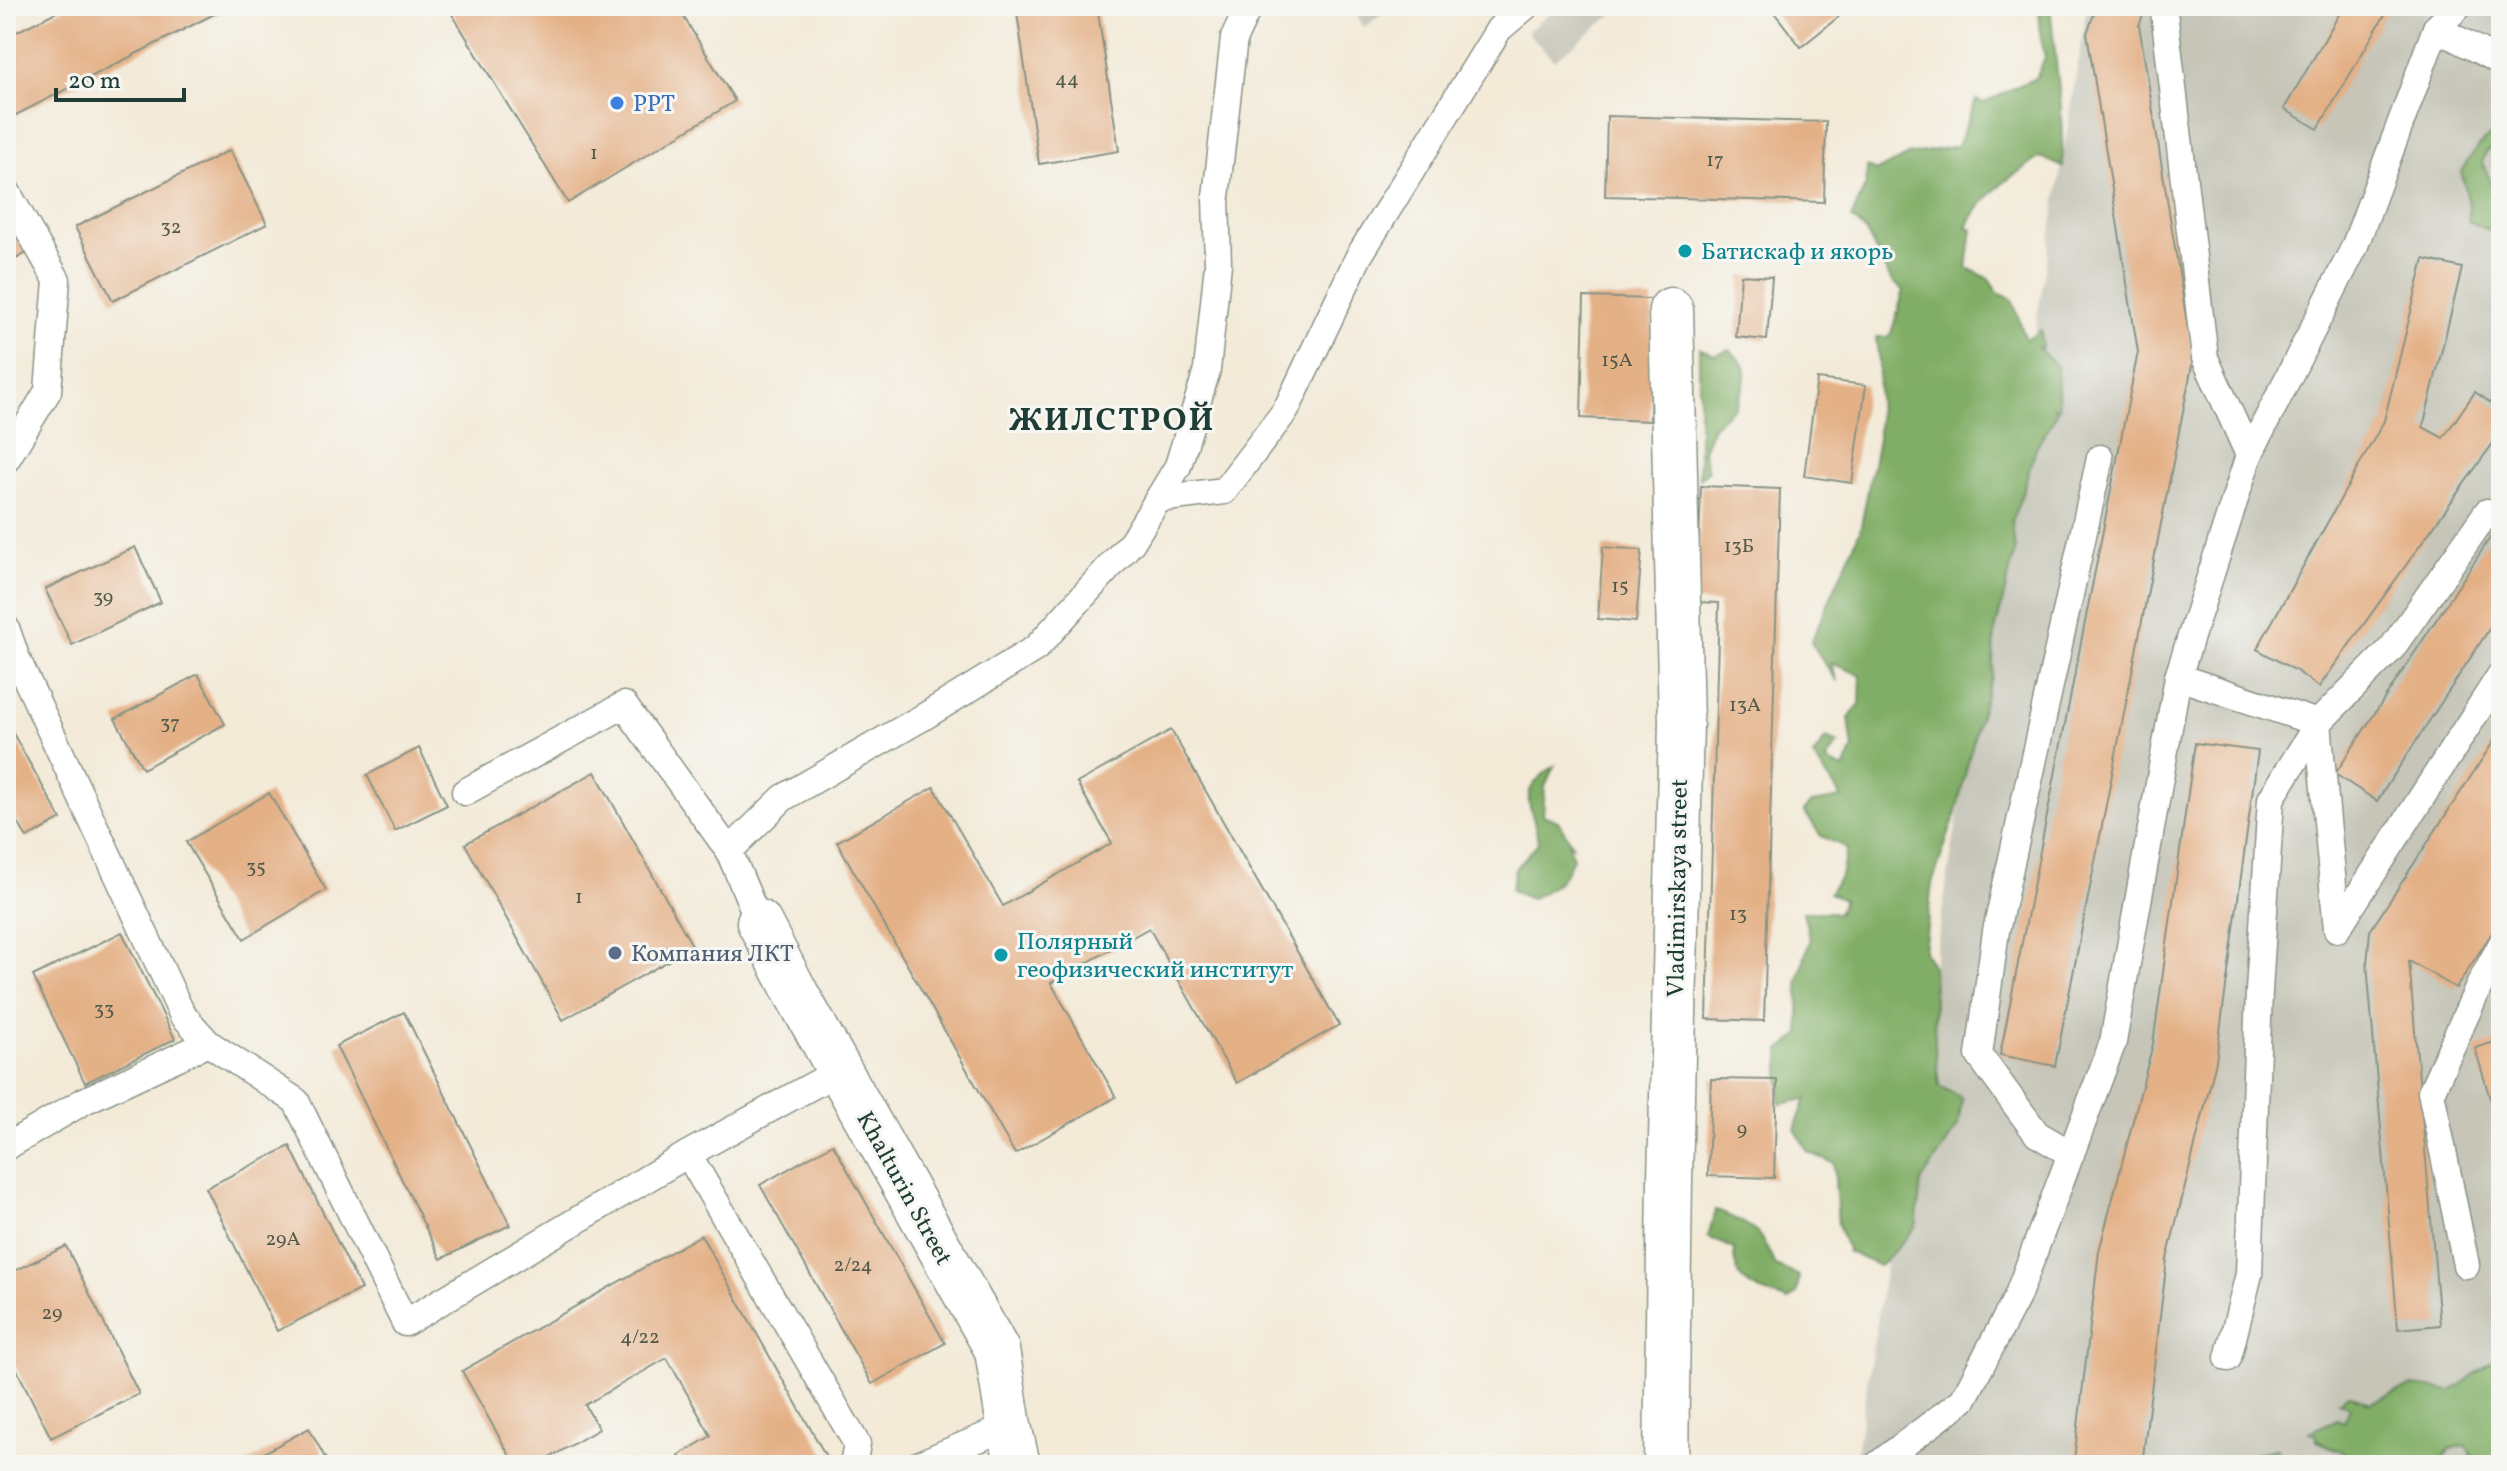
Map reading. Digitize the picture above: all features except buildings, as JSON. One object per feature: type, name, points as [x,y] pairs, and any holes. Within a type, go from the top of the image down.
[{"type":"street","name":"Vladimirskaya street","points":[[1666,1465],[1681,723],[1671,310]]},
{"type":"street","name":"Khalturin Street","points":[[759,922],[839,1071],[997,1350],[1014,1446]]},
{"type":"lane","points":[[729,851],[783,798],[1036,648],[1132,542],[1178,466],[1207,370],[1218,264],[1216,197],[1234,38],[1249,6]]},
{"type":"lane","points":[[1158,499],[1224,491],[1286,410],[1359,256],[1499,29],[1526,6]]},
{"type":"lane","points":[[1877,1465],[1963,1400],[2017,1297],[2113,1042],[2178,677],[2249,455],[2354,248],[2436,28],[2459,6]]},
{"type":"lane","points":[[2164,12],[2205,358],[2249,455]]},
{"type":"lane","points":[[2436,28],[2501,62]]},
{"type":"lane","points":[[6,190],[57,280],[48,391],[6,460]]},
{"type":"lane","points":[[2071,1154],[2037,1134],[1979,1055],[1996,931],[2100,458]]},
{"type":"lane","points":[[2228,1358],[2249,1274],[2259,991],[2271,799],[2318,723],[2392,648],[2487,512]]},
{"type":"lane","points":[[6,628],[17,659],[182,1014],[208,1043],[296,1101],[405,1323],[688,1154],[839,1071]]},
{"type":"lane","points":[[2318,723],[2337,929],[2501,674]]},
{"type":"lane","points":[[2178,677],[2318,723]]},
{"type":"lane","points":[[465,792],[624,705],[729,851],[759,922]]},
{"type":"lane","points":[[2466,1265],[2431,1092],[2501,945]]},
{"type":"lane","points":[[6,1147],[84,1101],[208,1043]]},
{"type":"lane","points":[[688,1154],[857,1444],[853,1465]]},
{"type":"lane","points":[[917,1465],[1014,1446]]},
{"type":"shaded area","points":[[1352,6],[1393,6],[1364,28]]},
{"type":"shaded area","points":[[1559,6],[1624,6],[1554,60],[1527,32]]},
{"type":"shaded area","points":[[2087,6],[2501,6],[2501,1465],[2377,1465],[2360,1456],[2253,1465],[1854,1465]]},
{"type":"green space","points":[[2040,6],[2050,6],[2061,107],[2063,167],[2040,157],[2008,179],[1980,205],[1967,227],[1972,229],[1967,268],[1988,278],[1998,293],[2012,299],[2026,340],[2041,330],[2042,348],[2037,347],[2057,366],[2059,409],[2054,407],[2057,413],[2036,447],[2012,520],[2015,551],[1995,631],[1992,677],[1955,816],[1932,884],[1924,951],[1933,967],[1939,1086],[1962,1098],[1958,1126],[1921,1182],[1916,1227],[1880,1266],[1848,1252],[1838,1224],[1834,1163],[1808,1152],[1795,1129],[1806,1099],[1780,1104],[1780,1050],[1800,1034],[1798,981],[1810,940],[1803,912],[1838,914],[1844,900],[1829,893],[1841,875],[1847,848],[1821,836],[1804,811],[1812,803],[1842,798],[1813,756],[1826,738],[1838,743],[1825,761],[1844,769],[1853,749],[1849,718],[1860,704],[1861,675],[1831,663],[1837,682],[1811,642],[1860,531],[1878,439],[1879,362],[1876,337],[1890,337],[1904,290],[1888,275],[1866,233],[1851,219],[1866,184],[1867,167],[1877,171],[1908,155],[1957,146],[1976,100],[1984,103],[2036,78],[2045,58],[2039,26]]},
{"type":"green space","points":[[2495,131],[2501,134],[2501,144],[2486,152],[2482,162],[2492,184],[2501,188],[2501,222],[2489,230],[2468,221],[2469,204],[2461,171],[2477,148]]},
{"type":"green space","points":[[1699,348],[1715,355],[1730,349],[1746,368],[1736,406],[1713,426],[1703,450],[1708,471],[1699,479]]},
{"type":"green space","points":[[1554,766],[1545,786],[1543,815],[1558,821],[1573,846],[1568,844],[1573,858],[1557,883],[1530,899],[1511,890],[1515,869],[1538,843],[1529,793],[1541,776]]},
{"type":"green space","points":[[1715,1210],[1738,1220],[1759,1235],[1775,1266],[1799,1276],[1797,1293],[1788,1301],[1757,1289],[1742,1279],[1734,1249],[1708,1237]]},
{"type":"green space","points":[[2501,1355],[2501,1465],[2478,1465],[2466,1445],[2450,1449],[2437,1465],[2387,1465],[2381,1462],[2378,1465],[2344,1465],[2343,1452],[2317,1441],[2315,1434],[2309,1432],[2337,1419],[2344,1422],[2350,1407],[2339,1402],[2348,1394],[2369,1403],[2413,1386],[2452,1391]]},
{"type":"green space","points":[[2278,1448],[2276,1465],[2246,1465],[2252,1455]]},
{"type":"place","name":"РРТ","points":[[617,103]]},
{"type":"place","name":"Батискаф и якорь","points":[[1685,251]]},
{"type":"place","name":"Компания ЛКТ","points":[[615,953]]},
{"type":"place","name":"Полярный геофизический институт","points":[[1001,955]]},
{"type":"district","name":"ЖИЛСТРОЙ","points":[[1112,419]]}]
